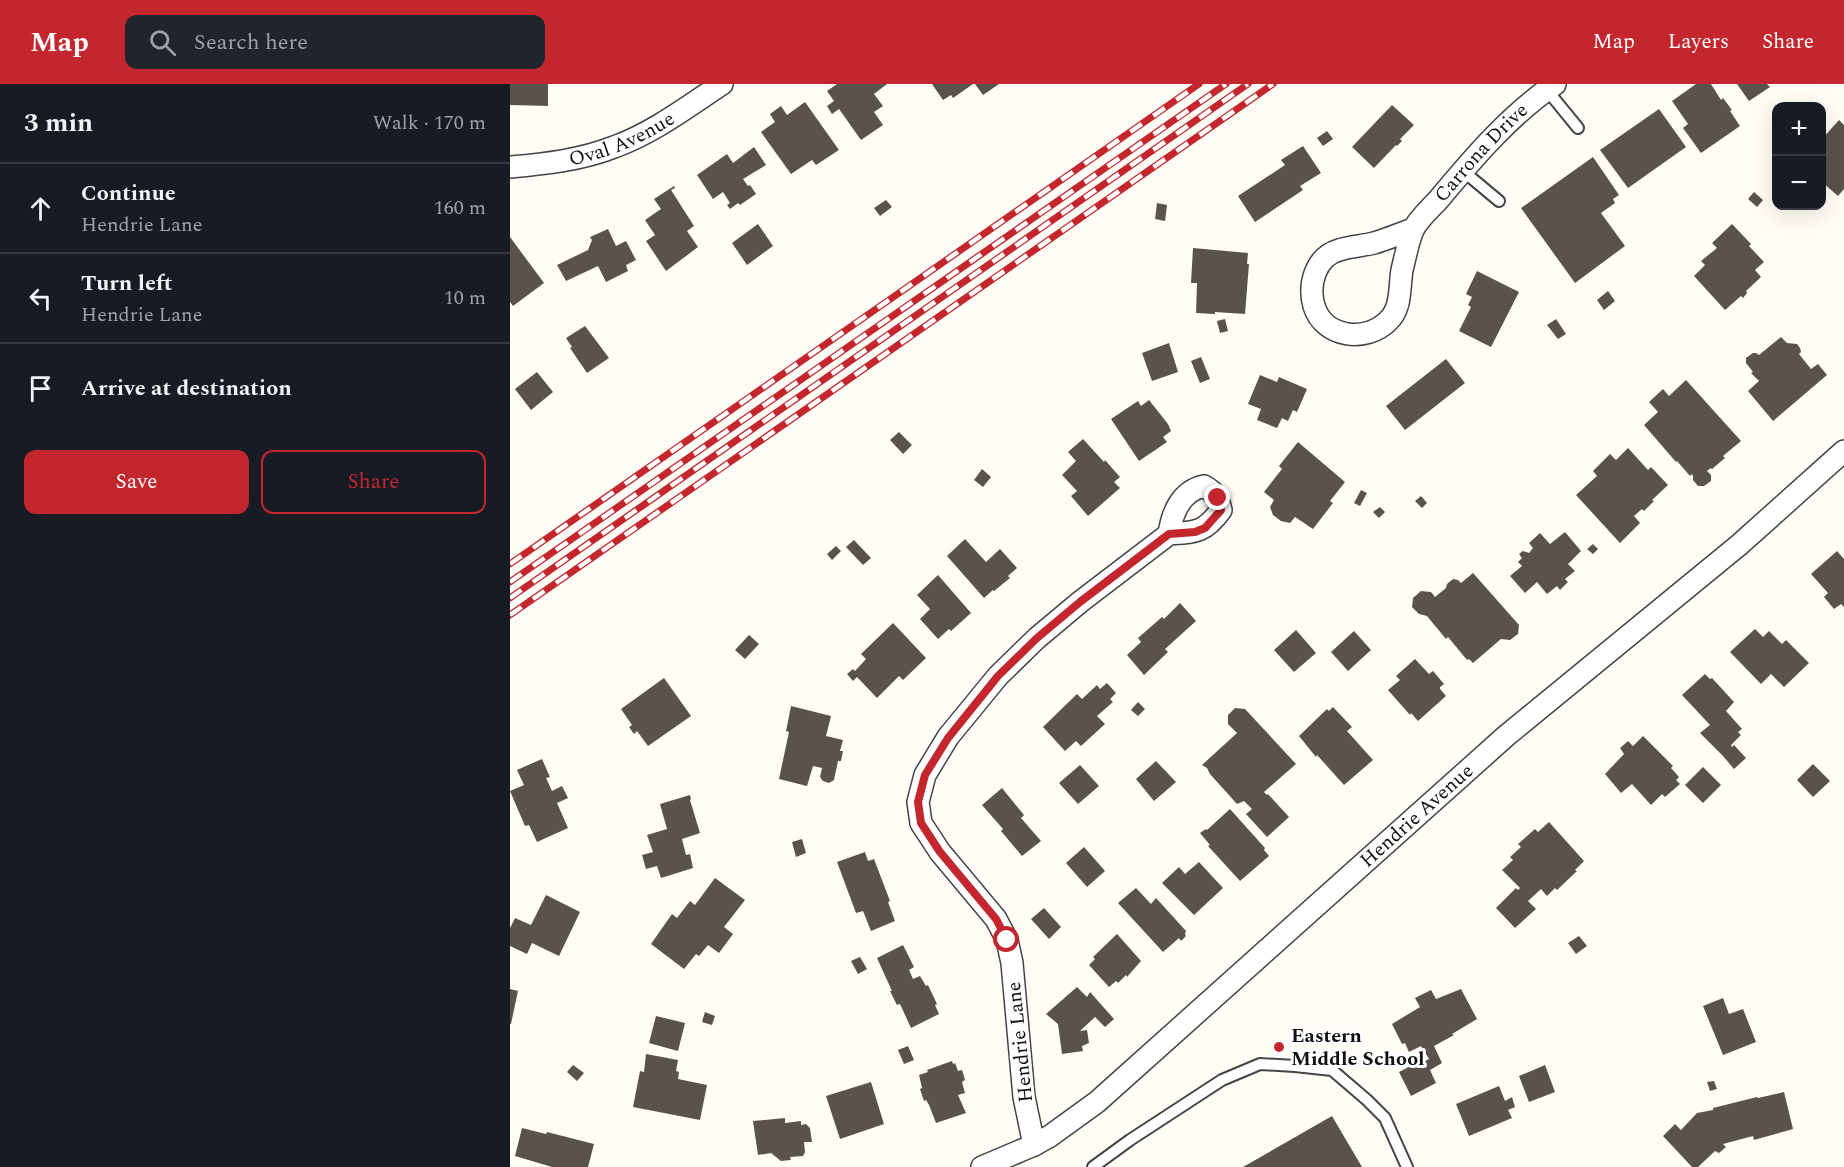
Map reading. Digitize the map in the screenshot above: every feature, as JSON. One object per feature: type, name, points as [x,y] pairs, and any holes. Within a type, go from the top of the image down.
[{"type":"street","name":"Oval Avenue","points":[[510,167],[573,159],[614,147],[653,129],[722,84]]},
{"type":"street","name":"Carrona Drive","points":[[1413,229],[1372,243],[1335,250],[1322,261],[1313,277],[1311,294],[1316,311],[1327,325],[1342,333],[1359,335],[1376,331],[1390,320],[1399,304],[1402,270],[1413,229],[1462,171],[1522,108],[1551,87]]},
{"type":"street","name":"Hendrie Avenue","points":[[982,1167],[1034,1145],[1065,1127],[1097,1102],[1506,736],[1739,545],[1844,451]]},
{"type":"street","name":"Hendrie Lane","points":[[1034,1145],[1024,1097],[1012,963],[1007,940],[996,919],[940,852],[921,823],[918,802],[925,775],[948,738],[998,676],[1071,609],[1169,534]]},
{"type":"lane","points":[[1551,87],[1578,128]]},
{"type":"lane","points":[[1462,171],[1499,201]]},
{"type":"lane","points":[[1093,1167],[1222,1080],[1260,1065],[1332,1070],[1385,1118],[1407,1167]]},
{"type":"building","points":[[510,84],[548,84],[548,106],[510,105]]},
{"type":"building","points":[[837,84],[887,84],[874,94],[883,106],[874,112],[883,125],[861,140],[839,109],[832,114],[827,106],[834,101],[827,91]]},
{"type":"building","points":[[932,84],[973,84],[953,98],[951,95],[943,100]]},
{"type":"building","points":[[975,84],[999,84],[983,95]]},
{"type":"building","points":[[1696,84],[1711,84],[1721,100],[1723,98],[1732,110],[1730,111],[1740,126],[1701,153],[1683,128],[1688,124],[1672,101]]},
{"type":"building","points":[[1737,84],[1767,84],[1770,87],[1749,101]]},
{"type":"building","points":[[805,102],[839,150],[816,165],[812,160],[791,174],[761,132],[775,122],[770,114],[781,106],[787,115]]},
{"type":"building","points":[[1392,105],[1414,125],[1400,139],[1402,141],[1374,168],[1352,147]]},
{"type":"building","points":[[1659,109],[1686,147],[1628,188],[1600,150]]},
{"type":"building","points":[[1839,120],[1844,125],[1844,189],[1838,196],[1826,186],[1826,135]]},
{"type":"building","points":[[1327,131],[1333,139],[1323,146],[1317,138]]},
{"type":"building","points":[[1303,146],[1321,173],[1300,186],[1303,190],[1255,222],[1238,196],[1285,165],[1281,160]]},
{"type":"building","points":[[754,147],[766,165],[743,179],[756,194],[730,209],[727,205],[730,203],[723,192],[713,199],[697,175],[727,154],[733,163]]},
{"type":"building","points":[[1593,157],[1619,195],[1613,199],[1615,203],[1601,213],[1625,246],[1575,283],[1521,208]]},
{"type":"building","points":[[674,186],[675,188],[671,190],[694,226],[687,231],[698,247],[666,271],[646,241],[655,235],[645,220],[661,209],[654,199]]},
{"type":"building","points":[[1754,192],[1763,200],[1757,207],[1748,199]]},
{"type":"building","points":[[886,200],[892,207],[880,216],[874,208]]},
{"type":"building","points":[[1157,203],[1167,205],[1165,221],[1155,219]]},
{"type":"building","points":[[758,224],[773,246],[747,265],[732,243]]},
{"type":"building","points":[[1732,224],[1764,262],[1755,270],[1761,277],[1746,291],[1743,298],[1741,296],[1725,310],[1694,276],[1705,265],[1701,261],[1717,248],[1712,243]]},
{"type":"building","points":[[608,229],[616,246],[626,241],[636,260],[626,265],[628,271],[606,282],[598,266],[566,281],[557,265],[588,250],[592,240],[590,237]]},
{"type":"building","points":[[510,237],[544,283],[513,306],[510,302]]},
{"type":"building","points":[[1193,248],[1248,253],[1245,314],[1196,313],[1197,283],[1191,283]]},
{"type":"building","points":[[1477,271],[1519,292],[1491,347],[1459,331],[1471,307],[1468,305],[1472,297],[1466,294]]},
{"type":"building","points":[[1608,291],[1615,301],[1604,310],[1597,300]]},
{"type":"building","points":[[1225,319],[1228,331],[1220,333],[1217,321]]},
{"type":"building","points":[[1556,319],[1566,334],[1558,339],[1547,325]]},
{"type":"building","points":[[585,326],[609,358],[587,373],[566,338]]},
{"type":"building","points":[[1781,337],[1787,343],[1797,344],[1801,352],[1799,354],[1811,369],[1818,364],[1827,375],[1773,421],[1748,391],[1759,381],[1751,373],[1753,372],[1746,363],[1746,358],[1753,353],[1759,355]]},
{"type":"building","points":[[1169,343],[1178,372],[1152,381],[1142,353]]},
{"type":"building","points":[[1201,357],[1210,379],[1200,383],[1191,361]]},
{"type":"building","points":[[1446,359],[1465,383],[1405,430],[1386,406]]},
{"type":"building","points":[[537,372],[553,392],[531,410],[515,389]]},
{"type":"building","points":[[1260,375],[1277,382],[1279,377],[1307,389],[1297,412],[1293,410],[1288,421],[1282,418],[1277,428],[1257,420],[1261,409],[1248,404]]},
{"type":"building","points":[[1686,380],[1741,441],[1723,456],[1725,458],[1707,471],[1711,475],[1711,481],[1704,486],[1698,486],[1692,474],[1690,476],[1676,462],[1644,425],[1658,412],[1649,402],[1663,389],[1669,396]]},
{"type":"building","points":[[1149,400],[1171,431],[1163,437],[1167,442],[1139,461],[1111,419],[1138,401],[1141,406]]},
{"type":"building","points":[[899,432],[912,445],[903,454],[890,440]]},
{"type":"building","points":[[1083,439],[1120,477],[1114,482],[1120,488],[1088,516],[1071,496],[1077,491],[1062,475],[1076,461],[1068,452]]},
{"type":"building","points":[[1298,442],[1345,482],[1330,501],[1333,503],[1313,529],[1295,517],[1290,523],[1281,521],[1273,515],[1270,507],[1274,500],[1264,492],[1282,469],[1279,466]]},
{"type":"building","points":[[1628,448],[1648,470],[1651,467],[1668,485],[1644,511],[1642,509],[1634,516],[1640,523],[1620,543],[1576,495],[1597,476],[1593,471],[1610,454],[1616,460]]},
{"type":"building","points":[[982,469],[991,477],[983,487],[974,480]]},
{"type":"building","points":[[1361,490],[1367,493],[1360,506],[1354,503]]},
{"type":"building","points":[[1421,496],[1427,503],[1422,508],[1415,501]]},
{"type":"building","points":[[1380,507],[1385,512],[1379,518],[1373,512]]},
{"type":"building","points":[[1565,532],[1581,551],[1568,564],[1575,571],[1565,579],[1568,582],[1560,590],[1557,586],[1547,594],[1537,582],[1525,593],[1510,576],[1522,566],[1518,562],[1522,558],[1519,554],[1523,551],[1529,553],[1533,548],[1529,543],[1540,533],[1550,544]]},
{"type":"building","points":[[965,539],[986,562],[1000,549],[1017,568],[1008,576],[1010,578],[984,598],[947,556]]},
{"type":"building","points":[[854,540],[871,558],[863,565],[846,547]]},
{"type":"building","points":[[1593,544],[1598,549],[1593,554],[1587,549]]},
{"type":"building","points":[[836,546],[841,551],[832,560],[827,554]]},
{"type":"building","points":[[1837,551],[1844,559],[1844,607],[1841,604],[1834,609],[1824,597],[1828,593],[1811,574]]},
{"type":"building","points":[[1473,573],[1519,625],[1518,634],[1510,640],[1501,639],[1473,663],[1467,660],[1448,637],[1446,639],[1427,616],[1419,614],[1412,607],[1413,598],[1421,591],[1431,592],[1435,597],[1453,579],[1461,583]]},
{"type":"building","points":[[938,575],[971,613],[938,639],[920,619],[930,609],[917,595]]},
{"type":"building","points":[[1180,603],[1196,621],[1165,649],[1168,652],[1144,675],[1127,655],[1141,642],[1138,638],[1162,617],[1164,619]]},
{"type":"building","points":[[893,623],[926,658],[903,680],[899,676],[877,698],[857,677],[853,681],[847,674],[853,669],[855,671],[866,659],[861,654]]},
{"type":"building","points":[[1755,629],[1763,637],[1769,631],[1782,644],[1786,640],[1809,663],[1784,687],[1771,674],[1761,684],[1730,652]]},
{"type":"building","points":[[1296,630],[1316,653],[1294,672],[1274,650]]},
{"type":"building","points":[[1354,631],[1371,650],[1348,671],[1331,652]]},
{"type":"building","points":[[749,635],[759,644],[745,659],[735,650]]},
{"type":"building","points":[[1415,659],[1429,674],[1433,671],[1444,684],[1440,689],[1446,696],[1418,721],[1388,690],[1400,680],[1396,676]]},
{"type":"building","points":[[1705,674],[1710,679],[1712,678],[1734,702],[1726,711],[1742,729],[1738,732],[1741,735],[1731,745],[1732,747],[1734,745],[1746,758],[1734,769],[1700,733],[1710,725],[1682,695]]},
{"type":"building","points":[[664,678],[691,716],[648,746],[637,731],[634,734],[629,727],[632,725],[621,709]]},
{"type":"building","points":[[1107,683],[1116,693],[1110,699],[1113,702],[1097,716],[1105,724],[1081,746],[1076,741],[1065,751],[1043,727],[1077,694],[1082,699],[1097,685],[1100,689]]},
{"type":"building","points":[[1138,702],[1145,709],[1138,716],[1131,710]]},
{"type":"building","points":[[791,706],[831,716],[826,736],[843,740],[840,751],[843,751],[841,761],[838,761],[834,780],[829,783],[820,777],[822,768],[813,766],[807,786],[779,779],[789,732],[786,731]]},
{"type":"building","points":[[1333,707],[1352,727],[1347,731],[1373,760],[1344,785],[1299,736],[1327,709],[1329,711]]},
{"type":"building","points":[[1235,708],[1245,709],[1296,764],[1264,792],[1289,817],[1267,837],[1246,814],[1252,809],[1244,801],[1237,804],[1202,765],[1237,733],[1228,724],[1228,715]]},
{"type":"building","points":[[1643,736],[1673,766],[1671,768],[1679,777],[1676,780],[1680,784],[1665,797],[1662,794],[1651,805],[1632,784],[1621,793],[1605,774],[1624,754],[1620,748],[1628,741],[1633,746]]},
{"type":"building","points":[[542,759],[550,777],[546,778],[552,791],[562,786],[568,798],[557,803],[568,828],[537,842],[529,825],[525,826],[510,791],[524,785],[517,770]]},
{"type":"building","points":[[1156,761],[1176,782],[1154,801],[1136,779]]},
{"type":"building","points":[[1813,764],[1830,781],[1813,797],[1797,780]]},
{"type":"building","points":[[1080,765],[1099,786],[1078,804],[1059,783]]},
{"type":"building","points":[[1703,767],[1721,785],[1703,803],[1685,785]]},
{"type":"building","points":[[1002,788],[1024,815],[1021,818],[1041,841],[1022,856],[982,805]]},
{"type":"building","points":[[690,795],[700,833],[682,839],[686,855],[690,854],[693,868],[661,878],[657,866],[646,869],[642,855],[653,852],[647,835],[667,829],[660,804]]},
{"type":"building","points":[[1230,809],[1265,848],[1269,856],[1240,881],[1208,846],[1210,845],[1200,833],[1207,830]]},
{"type":"building","points":[[1549,822],[1584,861],[1557,890],[1555,888],[1547,896],[1541,889],[1528,901],[1536,909],[1515,928],[1496,908],[1516,888],[1518,890],[1520,888],[1502,870],[1513,860],[1510,857],[1521,847],[1518,844],[1535,829],[1538,832]]},
{"type":"building","points":[[802,839],[806,853],[796,857],[792,842]]},
{"type":"building","points":[[1084,847],[1105,871],[1087,887],[1066,863]]},
{"type":"building","points":[[865,852],[868,861],[874,859],[895,921],[871,931],[863,911],[856,913],[837,862]]},
{"type":"building","points":[[1199,862],[1223,888],[1194,915],[1162,883],[1179,867],[1185,874]]},
{"type":"building","points":[[715,878],[745,900],[724,927],[733,934],[719,953],[708,945],[699,956],[696,954],[684,969],[651,944],[672,914],[677,918],[690,901],[695,905]]},
{"type":"building","points":[[1136,888],[1151,904],[1156,898],[1186,931],[1186,936],[1181,941],[1179,938],[1163,952],[1118,903]]},
{"type":"building","points":[[546,895],[580,912],[559,956],[532,943],[527,954],[510,946],[510,928],[515,918],[531,925]]},
{"type":"building","points":[[1044,908],[1061,927],[1049,939],[1031,919]]},
{"type":"building","points":[[1117,934],[1141,961],[1127,977],[1126,975],[1118,983],[1116,981],[1109,987],[1089,965],[1095,959],[1093,957]]},
{"type":"building","points":[[1579,936],[1587,946],[1576,954],[1568,943]]},
{"type":"building","points":[[903,945],[914,967],[909,970],[913,979],[920,976],[926,986],[928,985],[939,1014],[911,1028],[900,1004],[897,1005],[890,991],[892,991],[877,958]]},
{"type":"building","points":[[860,957],[867,969],[858,974],[851,961]]},
{"type":"building","points":[[1077,987],[1087,997],[1090,992],[1114,1019],[1105,1027],[1095,1017],[1080,1031],[1087,1030],[1089,1043],[1082,1046],[1083,1051],[1062,1054],[1058,1024],[1046,1014]]},
{"type":"building","points":[[510,989],[518,991],[511,1024],[510,1024]]},
{"type":"building","points":[[1461,989],[1477,1019],[1434,1046],[1442,1063],[1430,1070],[1436,1083],[1411,1096],[1399,1072],[1424,1059],[1425,1061],[1429,1059],[1421,1046],[1409,1052],[1405,1043],[1402,1044],[1392,1024],[1420,1007],[1415,998],[1431,990],[1436,999]]},
{"type":"building","points":[[1723,998],[1729,1014],[1743,1009],[1756,1042],[1723,1055],[1703,1006]]},
{"type":"building","points":[[705,1012],[715,1016],[712,1025],[702,1022]]},
{"type":"building","points":[[656,1016],[685,1023],[678,1051],[649,1043]]},
{"type":"building","points":[[908,1046],[914,1060],[904,1064],[898,1050]]},
{"type":"building","points":[[646,1054],[678,1060],[676,1071],[679,1072],[678,1079],[707,1085],[700,1120],[633,1107],[640,1071],[644,1072]]},
{"type":"building","points":[[952,1061],[958,1071],[962,1070],[965,1080],[962,1082],[965,1093],[958,1095],[966,1113],[936,1123],[929,1105],[926,1100],[924,1101],[919,1075]]},
{"type":"building","points":[[573,1065],[584,1073],[577,1081],[567,1072]]},
{"type":"building","points":[[1545,1065],[1555,1092],[1529,1102],[1519,1076]]},
{"type":"building","points":[[1714,1081],[1717,1089],[1710,1091],[1707,1082]]},
{"type":"building","points":[[871,1082],[884,1124],[840,1139],[826,1096]]},
{"type":"building","points":[[1499,1086],[1505,1101],[1512,1097],[1515,1107],[1508,1110],[1512,1118],[1469,1136],[1456,1104]]},
{"type":"building","points":[[1784,1092],[1793,1129],[1754,1140],[1753,1136],[1723,1144],[1726,1147],[1719,1153],[1715,1151],[1698,1167],[1692,1167],[1663,1136],[1675,1124],[1681,1130],[1697,1113]]},
{"type":"building","points":[[1332,1116],[1362,1167],[1243,1167]]},
{"type":"building","points":[[785,1118],[785,1123],[801,1121],[801,1125],[806,1124],[810,1128],[812,1142],[804,1142],[803,1156],[790,1157],[791,1160],[781,1161],[771,1153],[758,1155],[753,1121]]},
{"type":"building","points":[[522,1128],[594,1144],[588,1167],[552,1167],[515,1156]]},
{"type":"railway","points":[[510,564],[1199,84]]},
{"type":"railway","points":[[510,582],[1226,84]]},
{"type":"railway","points":[[510,598],[1248,84]]},
{"type":"railway","points":[[510,615],[1273,84]]},
{"type":"place","name":"Eastern Middle School","points":[[1279,1047]]},
{"type":"route","points":[[1007,940],[996,919],[940,852],[921,823],[918,802],[925,775],[948,738],[998,676],[1037,638],[1169,534],[1195,532],[1205,528],[1221,510],[1218,498]]}]
